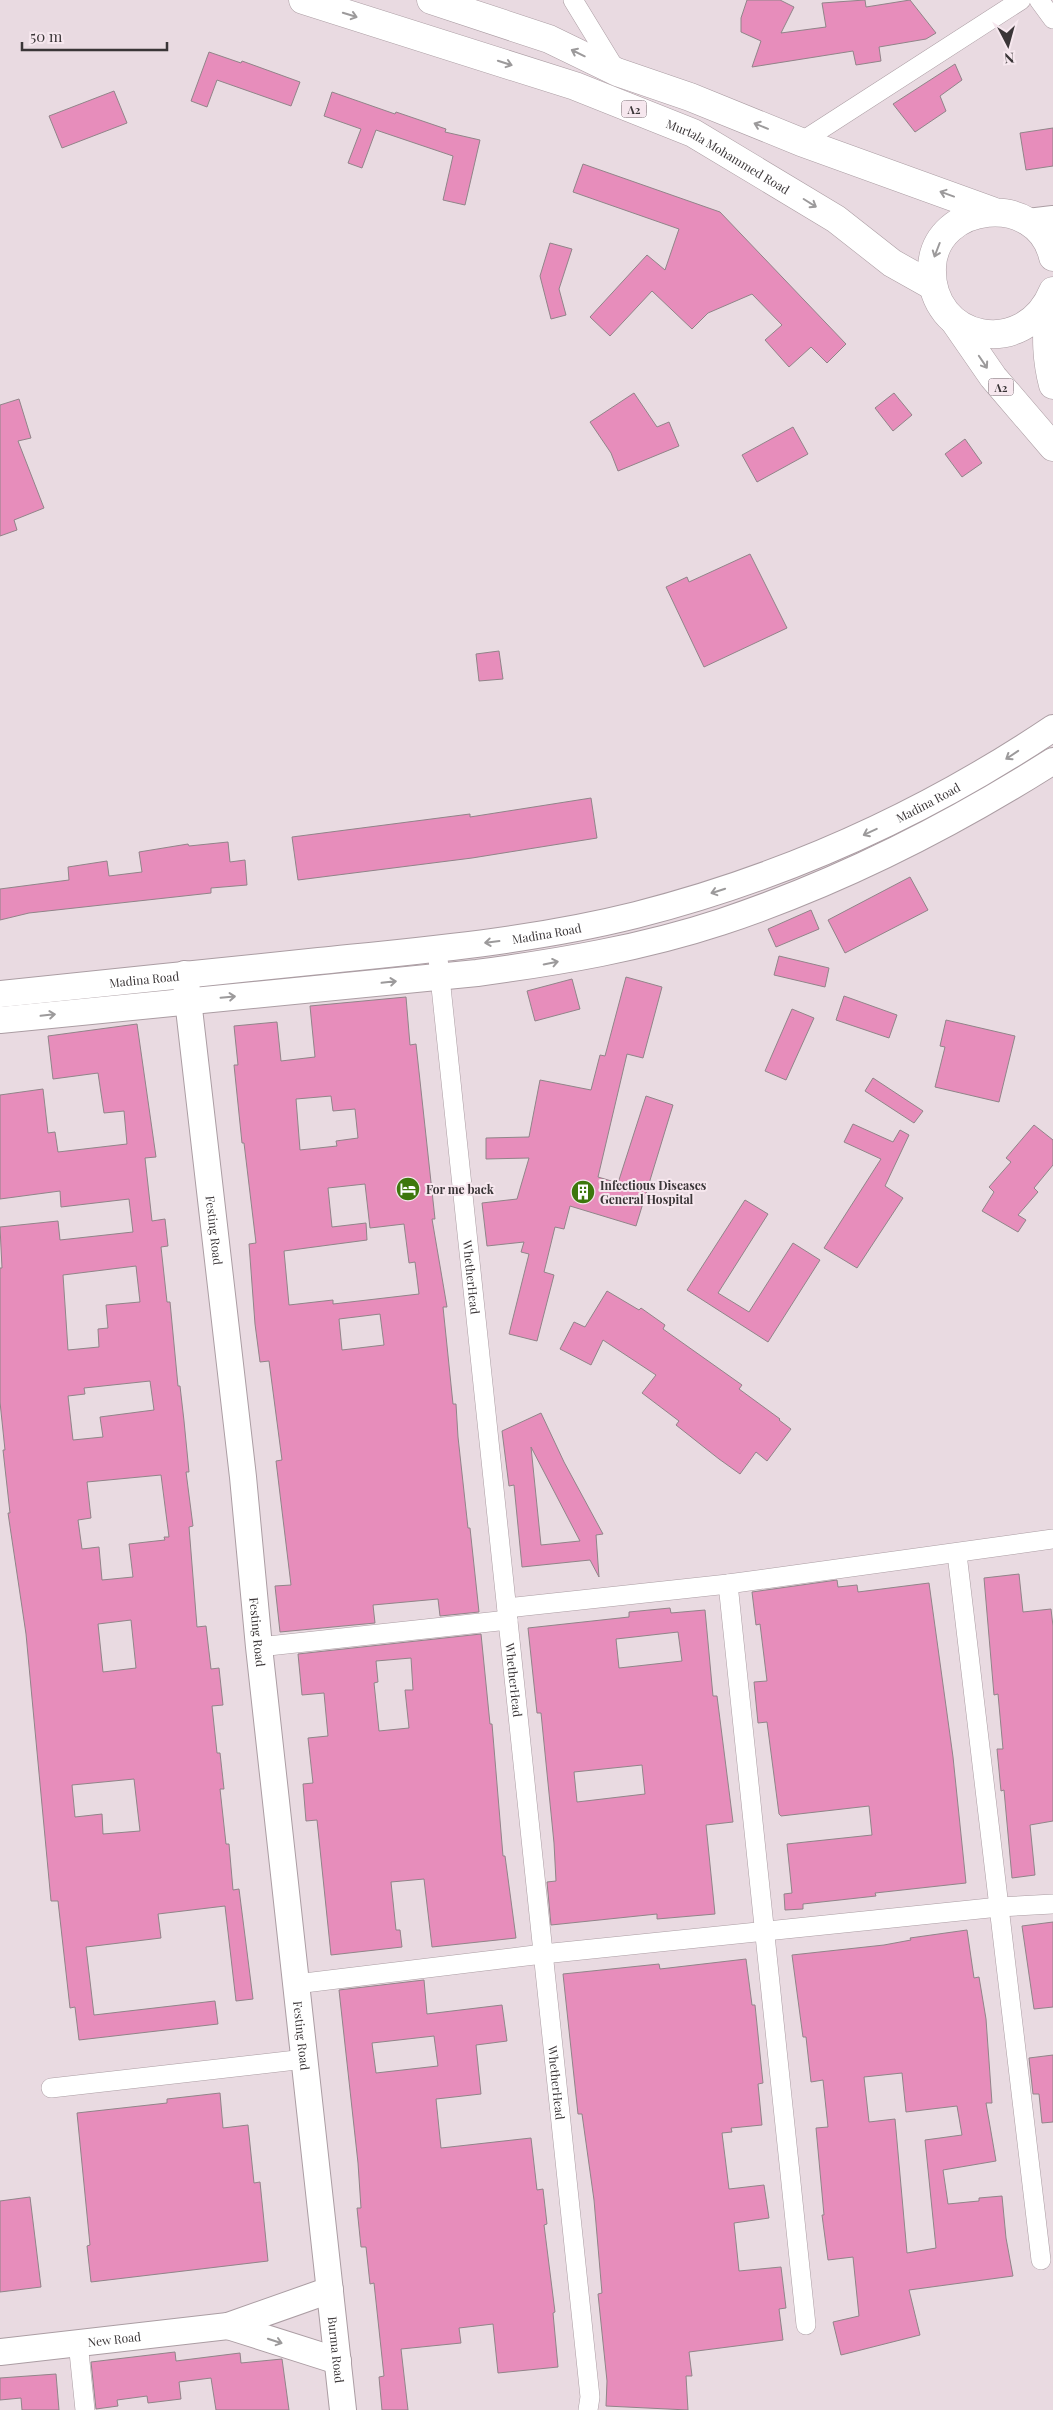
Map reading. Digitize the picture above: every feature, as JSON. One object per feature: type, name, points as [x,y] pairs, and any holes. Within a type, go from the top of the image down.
[{"type":"highway","name":"Murtala Mohammed Road","points":[[303,0],[575,86],[693,133],[836,219],[892,263],[933,286]]},
{"type":"highway","name":"A2","points":[[432,0],[549,39],[617,72],[690,97],[801,142],[992,211],[1040,220],[1042,234],[1053,257]]},
{"type":"highway","name":"A2","points":[[992,211],[971,216],[952,227],[943,238],[932,265],[933,286],[941,306],[955,322],[993,377],[1053,447]]},
{"type":"highway","name":"A2","points":[[955,322],[974,332],[995,335],[1016,331],[1034,320],[1050,297]]},
{"type":"highway","name":"A2","points":[[1050,297],[1046,344],[1048,366],[1053,385]]},
{"type":"main road","name":"Madina Road","points":[[0,994],[437,950],[564,931],[635,915],[767,875],[901,818],[1004,760],[1053,728]]},
{"type":"main road","name":"Madina Road","points":[[0,1020],[440,976],[545,964],[599,953],[719,922],[774,903],[895,850],[954,821],[1053,761]]},
{"type":"main road","name":"Festing Road","points":[[185,974],[243,1477],[259,1646],[330,2290]]},
{"type":"main road","name":"New Road","points":[[0,2352],[228,2326],[330,2290]]},
{"type":"main road","name":"Burma Road","points":[[330,2290],[344,2410]]},
{"type":"main road","name":"New Road","points":[[228,2326],[338,2361]]},
{"type":"street","points":[[573,0],[617,72]]},
{"type":"street","points":[[801,142],[1021,0]]},
{"type":"street","points":[[1039,0],[1053,19]]},
{"type":"street","name":"WhetherHead","points":[[437,950],[590,2396],[588,2410]]},
{"type":"street","points":[[259,1646],[956,1554],[1053,1539]]},
{"type":"street","points":[[956,1554],[1041,2260]]},
{"type":"street","points":[[728,1584],[763,1932],[806,2325]]},
{"type":"street","points":[[296,1984],[543,1954],[999,1907],[1053,1904]]},
{"type":"street","points":[[51,2088],[305,2059]]},
{"type":"street","points":[[78,2342],[85,2410]]},
{"type":"building","points":[[747,0],[780,0],[794,7],[781,33],[826,27],[822,3],[865,0],[866,7],[910,0],[936,33],[926,39],[879,47],[881,61],[856,65],[853,51],[752,67],[761,41],[741,32],[741,18]]},
{"type":"building","points":[[209,52],[241,63],[242,61],[300,82],[291,106],[217,80],[207,107],[191,101]]},
{"type":"building","points":[[955,64],[962,80],[940,96],[946,111],[915,132],[893,104]]},
{"type":"building","points":[[114,91],[127,123],[62,148],[49,116]]},
{"type":"building","points":[[332,92],[446,129],[445,132],[480,140],[465,205],[443,200],[453,156],[376,130],[362,168],[348,163],[361,129],[324,116]]},
{"type":"building","points":[[1053,128],[1053,166],[1026,170],[1020,133]]},
{"type":"building","points":[[583,164],[720,212],[846,344],[827,363],[811,347],[789,367],[765,340],[782,325],[752,294],[708,313],[692,329],[652,291],[610,336],[590,317],[647,255],[665,270],[679,229],[573,192]]},
{"type":"building","points":[[550,243],[572,249],[559,289],[566,315],[551,319],[540,276]]},
{"type":"building","points":[[634,393],[657,427],[669,422],[679,446],[618,471],[611,453],[590,422]]},
{"type":"building","points":[[894,393],[912,415],[893,431],[875,408]]},
{"type":"building","points":[[19,399],[31,438],[18,441],[44,508],[14,520],[17,530],[0,536],[0,405]]},
{"type":"building","points":[[793,427],[808,454],[757,482],[742,455]]},
{"type":"building","points":[[965,439],[982,463],[962,477],[945,454]]},
{"type":"building","points":[[750,554],[787,628],[704,667],[666,587],[687,577],[689,582]]},
{"type":"building","points":[[499,651],[503,679],[479,681],[476,654]]},
{"type":"building","points":[[591,798],[597,838],[472,858],[298,880],[292,837],[470,814],[470,817]]},
{"type":"building","points":[[228,842],[230,862],[245,860],[247,885],[211,888],[211,893],[29,913],[0,920],[0,889],[69,880],[68,867],[107,861],[109,876],[142,872],[139,852],[188,844],[189,846]]},
{"type":"building","points":[[910,877],[928,910],[845,953],[828,920]]},
{"type":"building","points":[[811,910],[819,929],[776,947],[768,929]]},
{"type":"building","points":[[779,956],[829,968],[825,987],[774,975]]},
{"type":"building","points":[[626,977],[662,987],[643,1058],[627,1054],[598,1177],[618,1183],[646,1096],[673,1105],[636,1226],[570,1206],[564,1229],[555,1227],[544,1272],[554,1275],[537,1341],[509,1334],[529,1254],[521,1252],[524,1242],[487,1246],[482,1203],[517,1199],[529,1158],[486,1159],[486,1138],[529,1137],[540,1080],[591,1090],[600,1055],[605,1056]]},
{"type":"building","points":[[572,979],[580,1009],[535,1021],[527,991]]},
{"type":"building","points":[[844,996],[897,1015],[889,1038],[836,1020]]},
{"type":"building","points":[[406,997],[410,1045],[416,1044],[435,1219],[432,1219],[447,1307],[443,1307],[453,1404],[456,1404],[468,1528],[470,1528],[479,1612],[440,1616],[438,1599],[373,1605],[375,1623],[280,1632],[275,1586],[291,1585],[276,1461],[282,1460],[269,1361],[260,1362],[255,1324],[249,1244],[256,1243],[244,1143],[242,1143],[234,1065],[238,1065],[234,1026],[277,1022],[281,1061],[315,1057],[310,1006]],"holes":[[[331,1096],[333,1111],[355,1109],[358,1138],[336,1141],[337,1146],[300,1150],[296,1099]],[[365,1184],[370,1228],[404,1224],[409,1263],[415,1262],[419,1294],[333,1304],[333,1300],[289,1305],[284,1251],[367,1240],[366,1223],[332,1227],[328,1188]],[[380,1314],[384,1345],[342,1350],[339,1319]]]},
{"type":"building","points":[[792,1009],[814,1018],[786,1080],[765,1071]]},
{"type":"building","points":[[946,1020],[1015,1036],[999,1102],[935,1087],[945,1047],[940,1046]]},
{"type":"building","points":[[137,1024],[156,1157],[145,1158],[152,1221],[165,1219],[168,1246],[161,1247],[167,1302],[170,1302],[189,1472],[186,1472],[193,1526],[189,1527],[197,1627],[206,1626],[211,1669],[219,1668],[223,1705],[212,1706],[217,1753],[220,1753],[224,1789],[220,1789],[226,1844],[229,1844],[233,1890],[239,1889],[253,1999],[236,2001],[225,1906],[158,1914],[161,1938],[86,1947],[94,2015],[215,2001],[218,2024],[79,2040],[75,2007],[70,2008],[58,1901],[51,1901],[26,1634],[8,1513],[10,1513],[0,1402],[0,1268],[2,1268],[0,1227],[58,1221],[60,1240],[133,1232],[129,1199],[61,1207],[60,1191],[0,1199],[0,1095],[43,1089],[48,1133],[55,1132],[58,1152],[127,1144],[124,1111],[104,1113],[98,1073],[53,1079],[48,1036]],"holes":[[[136,1266],[140,1302],[106,1305],[108,1328],[98,1329],[99,1347],[68,1350],[63,1275]],[[150,1381],[154,1410],[100,1417],[103,1437],[73,1440],[68,1396],[85,1394],[84,1388]],[[161,1475],[169,1537],[164,1537],[165,1540],[129,1544],[133,1577],[102,1580],[99,1547],[82,1549],[78,1520],[91,1518],[87,1482]],[[131,1620],[136,1668],[103,1672],[98,1624]],[[134,1779],[140,1831],[103,1834],[102,1814],[75,1817],[72,1785]]]},
{"type":"building","points":[[873,1078],[923,1111],[914,1123],[865,1091]]},
{"type":"building","points":[[853,1124],[893,1142],[900,1130],[909,1135],[885,1186],[903,1198],[857,1268],[824,1248],[881,1159],[844,1142]]},
{"type":"building","points":[[1034,1125],[1053,1140],[1053,1165],[1034,1188],[1038,1192],[1018,1215],[1026,1220],[1018,1232],[982,1211],[994,1192],[989,1187],[1011,1162],[1006,1158]]},
{"type":"building","points":[[745,1200],[768,1214],[718,1293],[749,1312],[793,1243],[820,1260],[768,1342],[687,1290]]},
{"type":"building","points":[[607,1291],[639,1310],[641,1308],[665,1325],[663,1329],[742,1385],[739,1389],[791,1429],[767,1461],[756,1452],[740,1474],[719,1459],[676,1425],[679,1421],[642,1393],[656,1375],[603,1340],[591,1365],[560,1349],[574,1322],[585,1327]]},
{"type":"building","points":[[541,1413],[564,1462],[603,1534],[596,1535],[599,1577],[590,1560],[522,1567],[514,1485],[509,1486],[502,1431]],"holes":[[[531,1447],[580,1541],[541,1545]]]},
{"type":"building","points":[[1019,1574],[1023,1612],[1051,1609],[1053,1626],[1053,1821],[1030,1825],[1035,1875],[1012,1878],[1004,1790],[1001,1791],[997,1749],[1003,1749],[998,1694],[994,1695],[984,1578]]},
{"type":"building","points":[[837,1580],[838,1587],[857,1585],[858,1592],[929,1583],[953,1757],[966,1883],[875,1893],[876,1896],[803,1904],[803,1909],[785,1910],[784,1894],[792,1893],[787,1844],[872,1835],[869,1806],[781,1816],[779,1814],[767,1722],[758,1723],[754,1682],[767,1681],[760,1624],[756,1625],[752,1592]]},
{"type":"building","points":[[670,1608],[671,1613],[705,1610],[713,1696],[717,1696],[733,1822],[706,1825],[715,1914],[657,1919],[657,1914],[551,1925],[547,1882],[556,1881],[554,1843],[541,1713],[537,1713],[528,1628],[629,1617],[629,1612]],"holes":[[[678,1632],[682,1661],[619,1668],[616,1639]],[[642,1765],[645,1794],[577,1802],[574,1772]]]},
{"type":"building","points":[[481,1634],[490,1724],[492,1724],[503,1856],[505,1856],[516,1938],[432,1947],[424,1879],[391,1882],[396,1930],[400,1930],[402,1947],[331,1955],[317,1820],[306,1821],[303,1784],[313,1783],[308,1738],[328,1736],[324,1693],[302,1695],[298,1654]],"holes":[[[411,1658],[413,1690],[405,1690],[409,1728],[379,1731],[374,1683],[378,1682],[376,1661]]]},
{"type":"building","points":[[1053,1922],[1053,2007],[1034,2009],[1022,1926]]},
{"type":"building","points":[[967,1930],[974,1978],[979,1977],[986,2019],[992,2103],[986,2103],[996,2161],[943,2170],[948,2204],[979,2201],[979,2198],[1002,2196],[1006,2238],[1013,2276],[909,2290],[920,2335],[841,2355],[833,2322],[859,2316],[853,2257],[828,2260],[822,2215],[824,2215],[816,2128],[828,2127],[823,2080],[811,2082],[806,2037],[803,2037],[792,1955],[884,1945],[911,1940],[910,1938]],"holes":[[[902,2073],[906,2112],[957,2106],[962,2135],[925,2140],[936,2248],[907,2253],[895,2119],[869,2122],[864,2077]]]},
{"type":"building","points":[[746,1959],[752,2005],[755,2005],[763,2083],[758,2084],[762,2125],[731,2128],[732,2132],[722,2133],[729,2189],[764,2185],[769,2218],[734,2223],[739,2271],[781,2267],[786,2308],[779,2309],[783,2340],[689,2352],[692,2376],[686,2376],[688,2410],[606,2406],[607,2381],[598,2294],[602,2293],[594,2200],[582,2114],[578,2114],[563,1974],[659,1964],[660,1969]]},
{"type":"building","points":[[424,1980],[427,2014],[502,2005],[507,2041],[476,2045],[481,2094],[436,2099],[441,2148],[531,2138],[537,2190],[543,2189],[547,2224],[544,2225],[555,2312],[553,2313],[558,2367],[498,2373],[493,2324],[459,2328],[461,2343],[401,2349],[408,2410],[382,2410],[379,2377],[384,2376],[374,2283],[370,2284],[366,2247],[361,2247],[357,2208],[361,2208],[358,2163],[339,1990]],"holes":[[[434,2036],[438,2066],[376,2073],[372,2043]]]},
{"type":"building","points":[[1053,2055],[1053,2122],[1042,2123],[1039,2094],[1033,2094],[1029,2058]]},
{"type":"building","points":[[220,2093],[223,2128],[248,2125],[254,2183],[260,2182],[268,2261],[91,2282],[87,2246],[90,2245],[77,2113],[167,2103],[167,2099]]},
{"type":"building","points":[[30,2197],[41,2287],[0,2292],[0,2201]]},
{"type":"building","points":[[175,2352],[176,2361],[240,2353],[241,2363],[282,2359],[289,2410],[216,2410],[211,2378],[179,2382],[181,2399],[148,2403],[147,2396],[117,2400],[118,2406],[96,2409],[91,2362]]},
{"type":"building","points":[[56,2374],[59,2410],[22,2410],[21,2398],[0,2400],[0,2378]]},
{"type":"place","name":"For me back","points":[[408,1189]]},
{"type":"place","name":"Infectious Diseases General Hospital","points":[[583,1192]]}]
